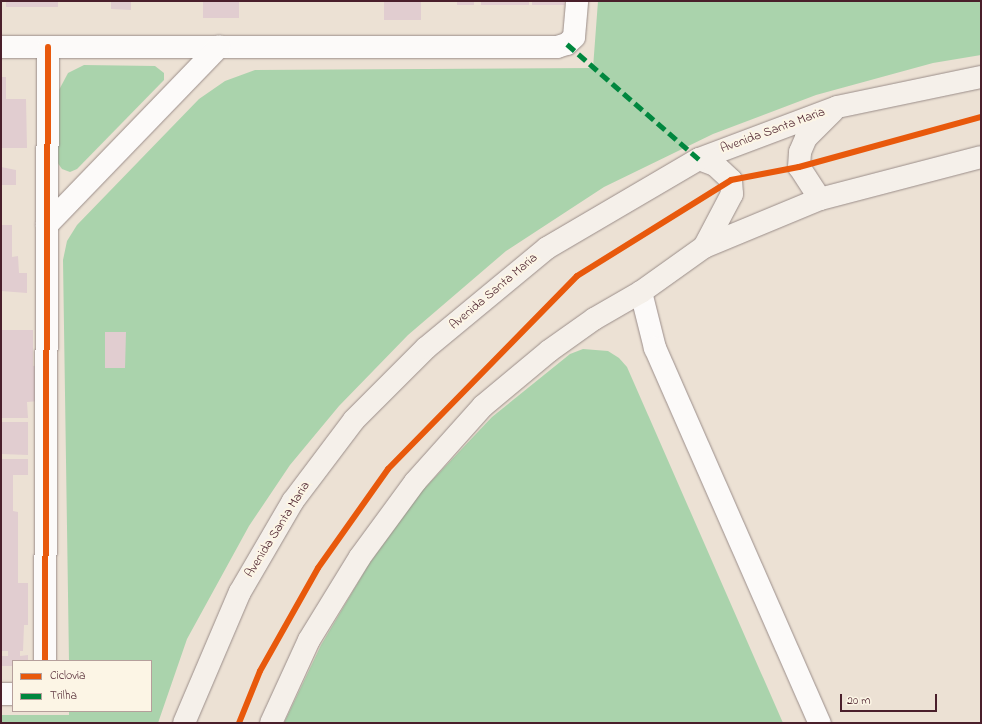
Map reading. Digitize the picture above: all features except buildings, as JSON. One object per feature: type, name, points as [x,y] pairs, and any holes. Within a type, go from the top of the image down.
[{"type":"main road","name":"Avenida Santa Maria","points":[[184,723],[240,592],[293,501],[354,420],[426,348],[547,248],[699,159],[837,107],[981,77]]},
{"type":"main road","points":[[820,199],[799,167],[800,152],[806,138],[837,107]]},
{"type":"main road","points":[[271,723],[309,640],[360,557],[414,482],[484,406],[543,356],[594,319],[641,292],[704,247],[820,199],[981,157]]},
{"type":"main road","points":[[699,159],[715,165],[731,180],[732,194],[704,247]]},
{"type":"street","points":[[1,47],[557,47],[567,44],[574,37],[577,1]]},
{"type":"street","points":[[45,660],[48,47]]},
{"type":"street","points":[[47,224],[219,47]]},
{"type":"street","points":[[641,292],[655,348],[820,723]]},
{"type":"street","points":[[1,694],[12,694]]},
{"type":"green space","points":[[598,1],[981,1],[981,55],[933,63],[816,95],[713,134],[604,187],[506,251],[408,335],[339,406],[290,465],[249,526],[187,639],[158,723],[1,723],[1,715],[69,715],[69,712],[152,712],[152,660],[69,660],[63,260],[67,241],[77,225],[199,99],[225,81],[255,70],[593,68]]},
{"type":"green space","points":[[84,65],[155,66],[164,73],[164,80],[77,169],[70,172],[62,169],[57,162],[59,90],[68,73]]},
{"type":"green space","points":[[583,349],[608,351],[619,358],[627,367],[783,723],[284,723],[321,645],[369,564],[422,491],[492,417],[570,354]]},
{"type":"marked path","points":[[567,44],[699,159]]},
{"type":"cycle path","points":[[45,660],[48,47]]},
{"type":"cycle path","points":[[239,723],[260,671],[318,568],[388,469],[577,276],[731,180],[799,167],[981,117]]}]
